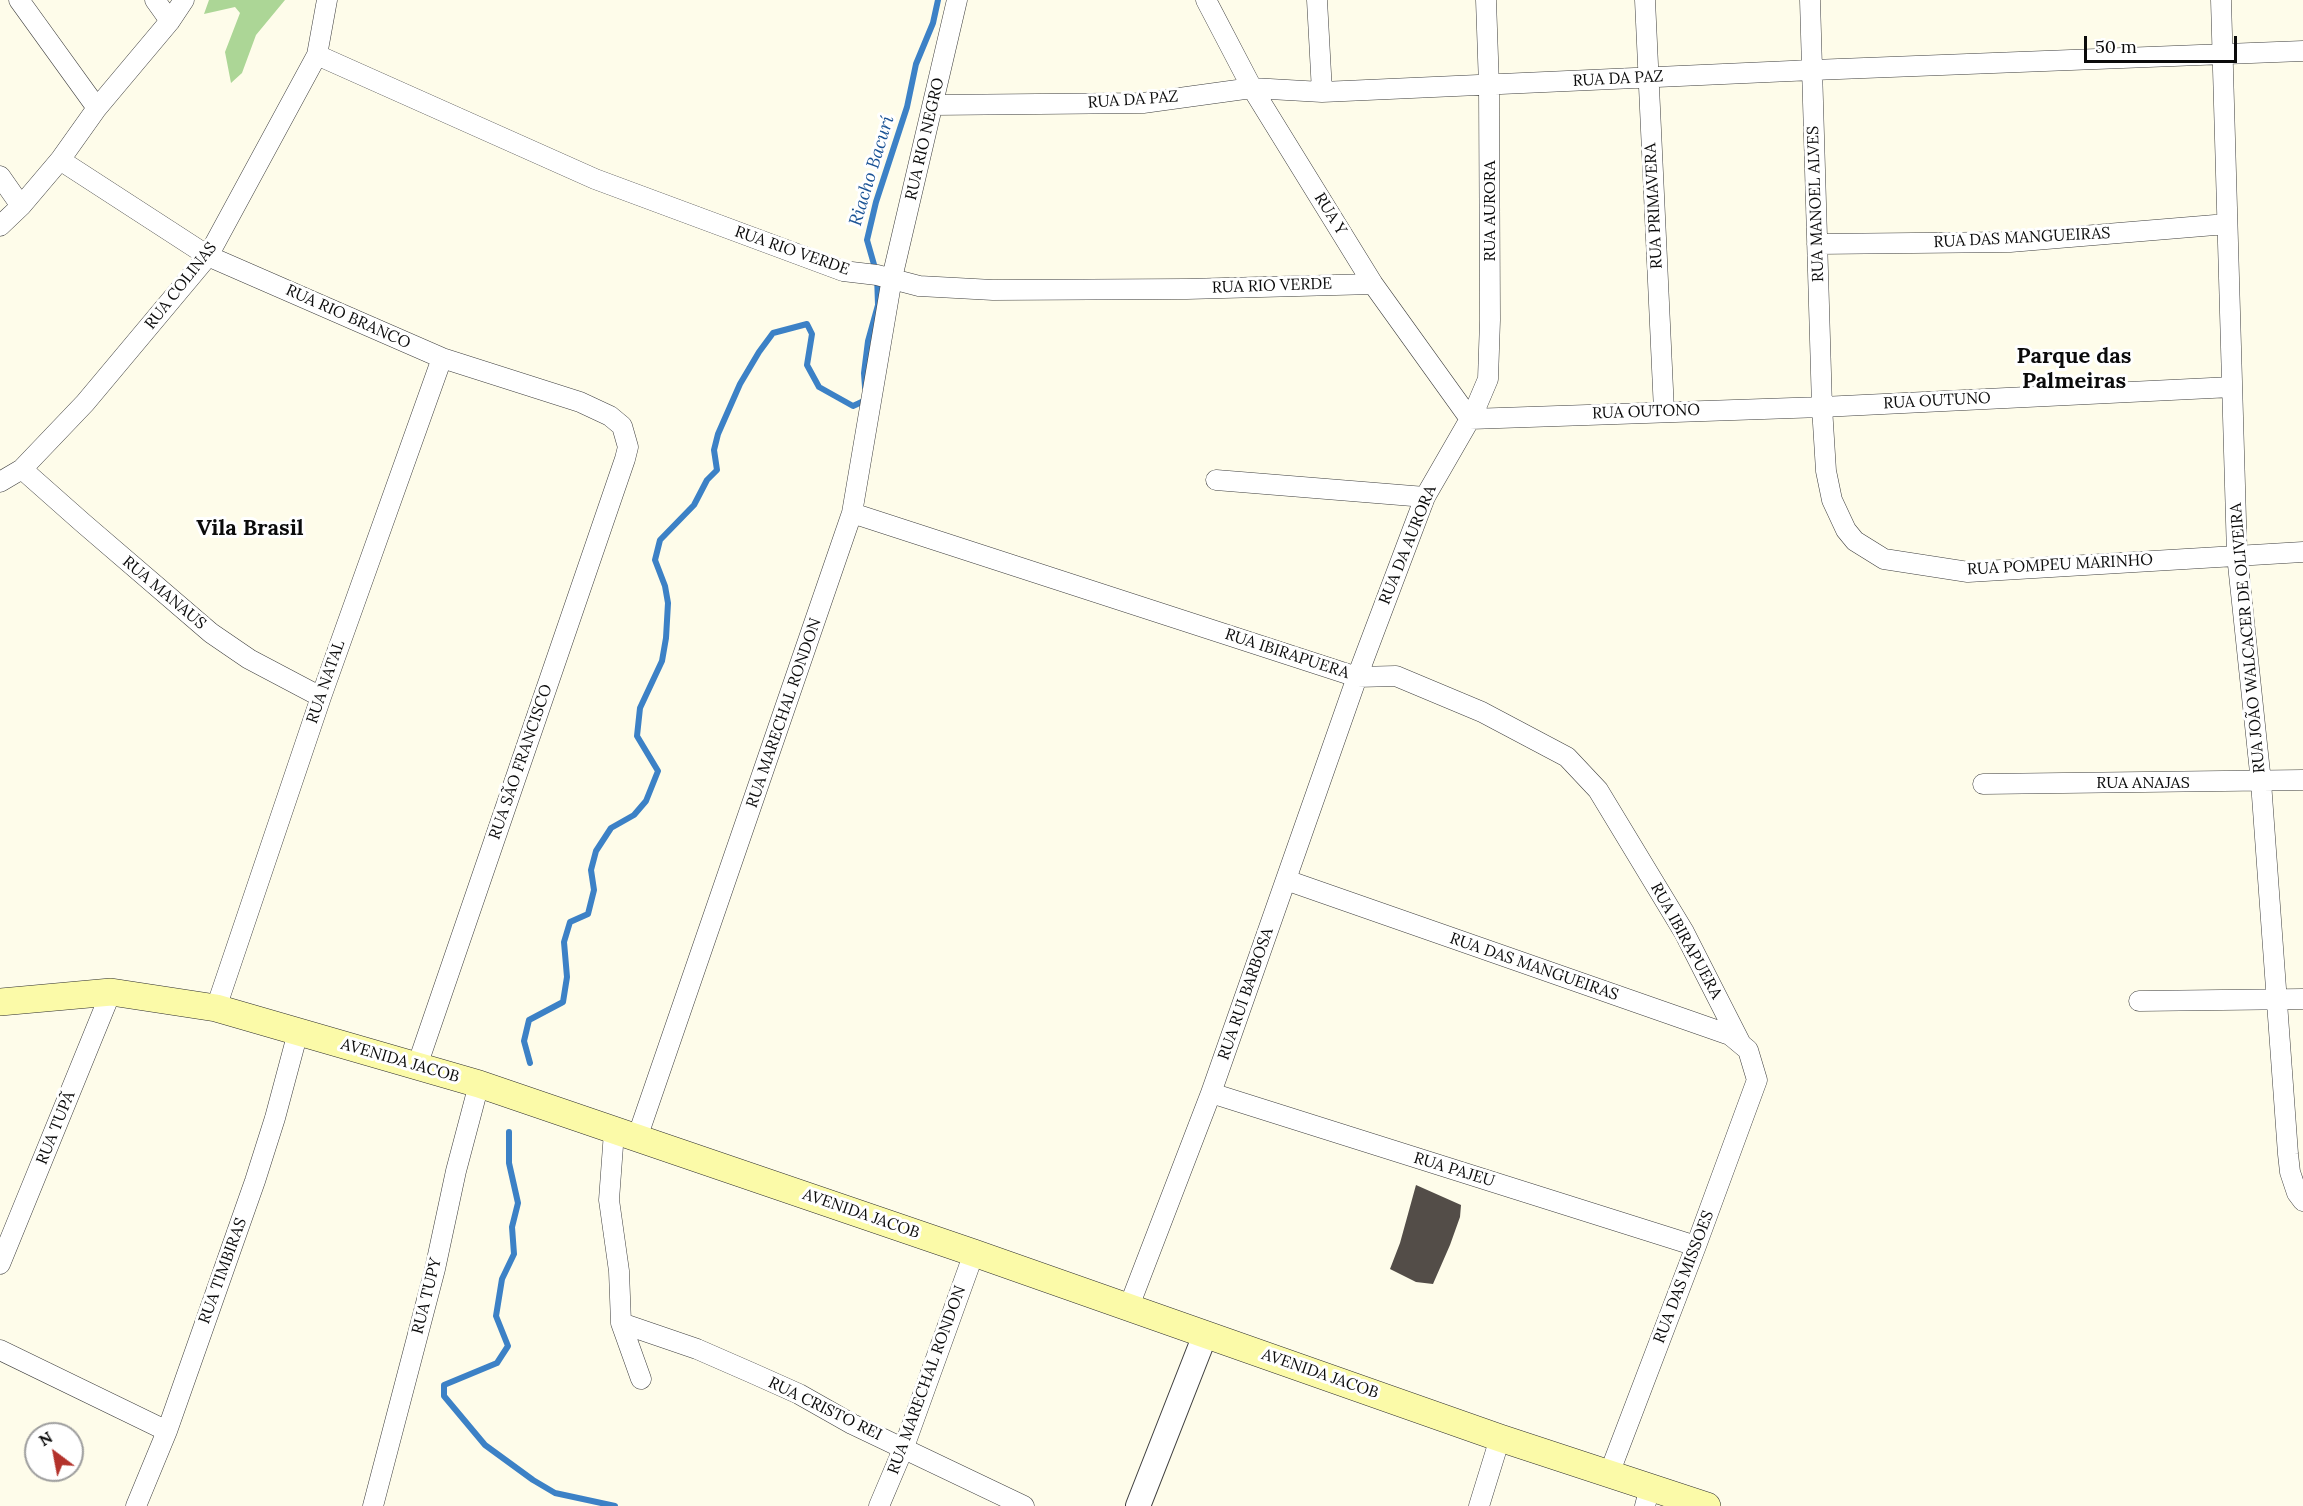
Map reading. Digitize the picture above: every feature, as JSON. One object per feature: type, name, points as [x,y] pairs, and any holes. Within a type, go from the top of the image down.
[{"type":"main road","name":"AVENIDA JACOB","points":[[0,1002],[111,992],[216,1008],[479,1084],[1609,1474],[1648,1497],[1707,1506]]},
{"type":"street","points":[[19,0],[97,108]]},
{"type":"street","points":[[155,0],[170,21]]},
{"type":"street","points":[[0,226],[21,206],[60,160],[97,108],[170,21],[184,0]]},
{"type":"street","name":"RUA COLINAS","points":[[0,482],[22,469],[85,403],[208,256],[317,55],[327,0]]},
{"type":"street","name":"RUA RIO NEGRO","points":[[892,278],[957,0]]},
{"type":"street","name":"RUA Y","points":[[1206,0],[1252,88],[1373,284],[1470,419]]},
{"type":"street","points":[[1317,0],[1323,92]]},
{"type":"street","name":"RUA AURORA","points":[[1470,419],[1484,390],[1490,369],[1489,86],[1486,0]]},
{"type":"street","name":"RUA PRIMAVERA","points":[[1645,0],[1664,411]]},
{"type":"street","name":"RUA MANOEL ALVES","points":[[1810,0],[1822,407]]},
{"type":"street","name":"RUA JOÃO WALCACER DE OLIVEIRA","points":[[2221,0],[2237,555],[2261,782],[2288,1154],[2297,1193],[2303,1201]]},
{"type":"street","name":"RUA DA PAZ","points":[[933,105],[1143,103],[1252,88],[1323,92],[2303,51]]},
{"type":"street","name":"RUA RIO VERDE","points":[[317,55],[595,179],[843,271],[892,278],[919,286],[993,290],[1187,289],[1373,284]]},
{"type":"street","name":"RUA RIO BRANCO","points":[[60,160],[208,256],[442,358],[580,402],[610,416],[622,426],[626,437],[628,447],[624,459]]},
{"type":"street","points":[[0,176],[21,206]]},
{"type":"street","name":"RUA DAS MANGUEIRAS","points":[[1817,244],[2010,242],[2227,224]]},
{"type":"street","name":"RUA MARECHAL RONDON","points":[[641,1379],[621,1323],[619,1271],[609,1200],[626,1135],[852,513],[892,278]]},
{"type":"street","name":"RUA NATAL","points":[[216,1008],[321,696],[442,358]]},
{"type":"street","name":"RUA OUTUNO","points":[[1822,407],[2232,387]]},
{"type":"street","name":"RUA OUTONO","points":[[1470,419],[1822,407]]},
{"type":"street","name":"RUA POMPEU MARINHO","points":[[1822,407],[1826,471],[1832,500],[1845,530],[1856,541],[1884,559],[1968,572],[2303,552]]},
{"type":"street","name":"RUA DA AURORA","points":[[1357,677],[1425,497],[1470,419]]},
{"type":"street","name":"RUA SÃO FRANCISCO","points":[[417,1066],[624,459]]},
{"type":"street","name":"RUA MANAUS","points":[[22,469],[116,553],[211,633],[249,659],[321,696]]},
{"type":"street","points":[[1216,480],[1425,497]]},
{"type":"street","name":"RUA IBIRAPUERA","points":[[852,513],[1357,677],[1396,676],[1482,712],[1567,757],[1598,790],[1684,932],[1740,1042]]},
{"type":"street","name":"RUA RUI BARBOSA","points":[[1128,1309],[1211,1094],[1357,677]]},
{"type":"street","name":"RUA ANAJAS","points":[[1983,784],[2303,780]]},
{"type":"street","name":"RUA DAS MANGUEIRAS","points":[[1287,880],[1730,1035],[1740,1042]]},
{"type":"street","name":"RUA TUPÃ","points":[[0,1264],[111,992]]},
{"type":"street","points":[[2139,1001],[2303,999]]},
{"type":"street","name":"RUA TIMBIRAS","points":[[136,1506],[167,1431],[255,1181],[298,1032]]},
{"type":"street","name":"RUA DAS MISSOES","points":[[1609,1474],[1757,1080],[1748,1050],[1740,1042]]},
{"type":"street","name":"RUA TUPY","points":[[372,1506],[435,1269],[456,1171],[479,1084]]},
{"type":"street","name":"RUA PAJEU","points":[[1211,1094],[1696,1246]]},
{"type":"street","name":"RUA MARECHAL RONDON","points":[[879,1506],[904,1447],[974,1253]]},
{"type":"street","name":"RUA CRISTO REI","points":[[621,1323],[697,1349],[752,1373],[1024,1506]]},
{"type":"street","points":[[1138,1506],[1205,1335]]},
{"type":"street","points":[[0,1350],[167,1431]]},
{"type":"street","points":[[1479,1506],[1500,1438]]},
{"type":"green space","points":[[209,0],[285,0],[256,35],[242,73],[231,83],[225,52],[240,13],[235,7],[204,14]]},
{"type":"building","points":[[1416,1185],[1461,1205],[1460,1217],[1433,1284],[1416,1282],[1390,1269],[1400,1243]]},
{"type":"waterway","name":"Riacho Bacurí","points":[[865,387],[864,373],[868,341],[878,305],[877,275],[867,240],[876,202],[907,107],[916,64],[933,23],[938,0]]},
{"type":"waterway","name":"Riacho Bacurí","points":[[530,1063],[524,1041],[529,1020],[563,1002],[567,977],[564,942],[570,922],[588,914],[594,890],[591,870],[596,851],[611,828],[634,815],[646,801],[658,771],[637,736],[640,708],[662,661],[666,638],[668,603],[665,586],[655,560],[660,540],[694,505],[707,480],[717,470],[714,450],[718,434],[740,384],[773,333],[807,324],[812,334],[807,365],[819,387],[853,406],[866,400]]},
{"type":"waterway","name":"Riacho Bacurí","points":[[509,1132],[509,1163],[518,1203],[512,1227],[514,1254],[502,1279],[496,1316],[508,1346],[497,1363],[444,1385],[444,1396],[485,1445],[533,1480],[555,1493],[615,1506]]},
{"type":"district","name":"Parque das Palmeiras","points":[[2074,370]]},
{"type":"district","name":"Vila Brasil","points":[[250,529]]}]
